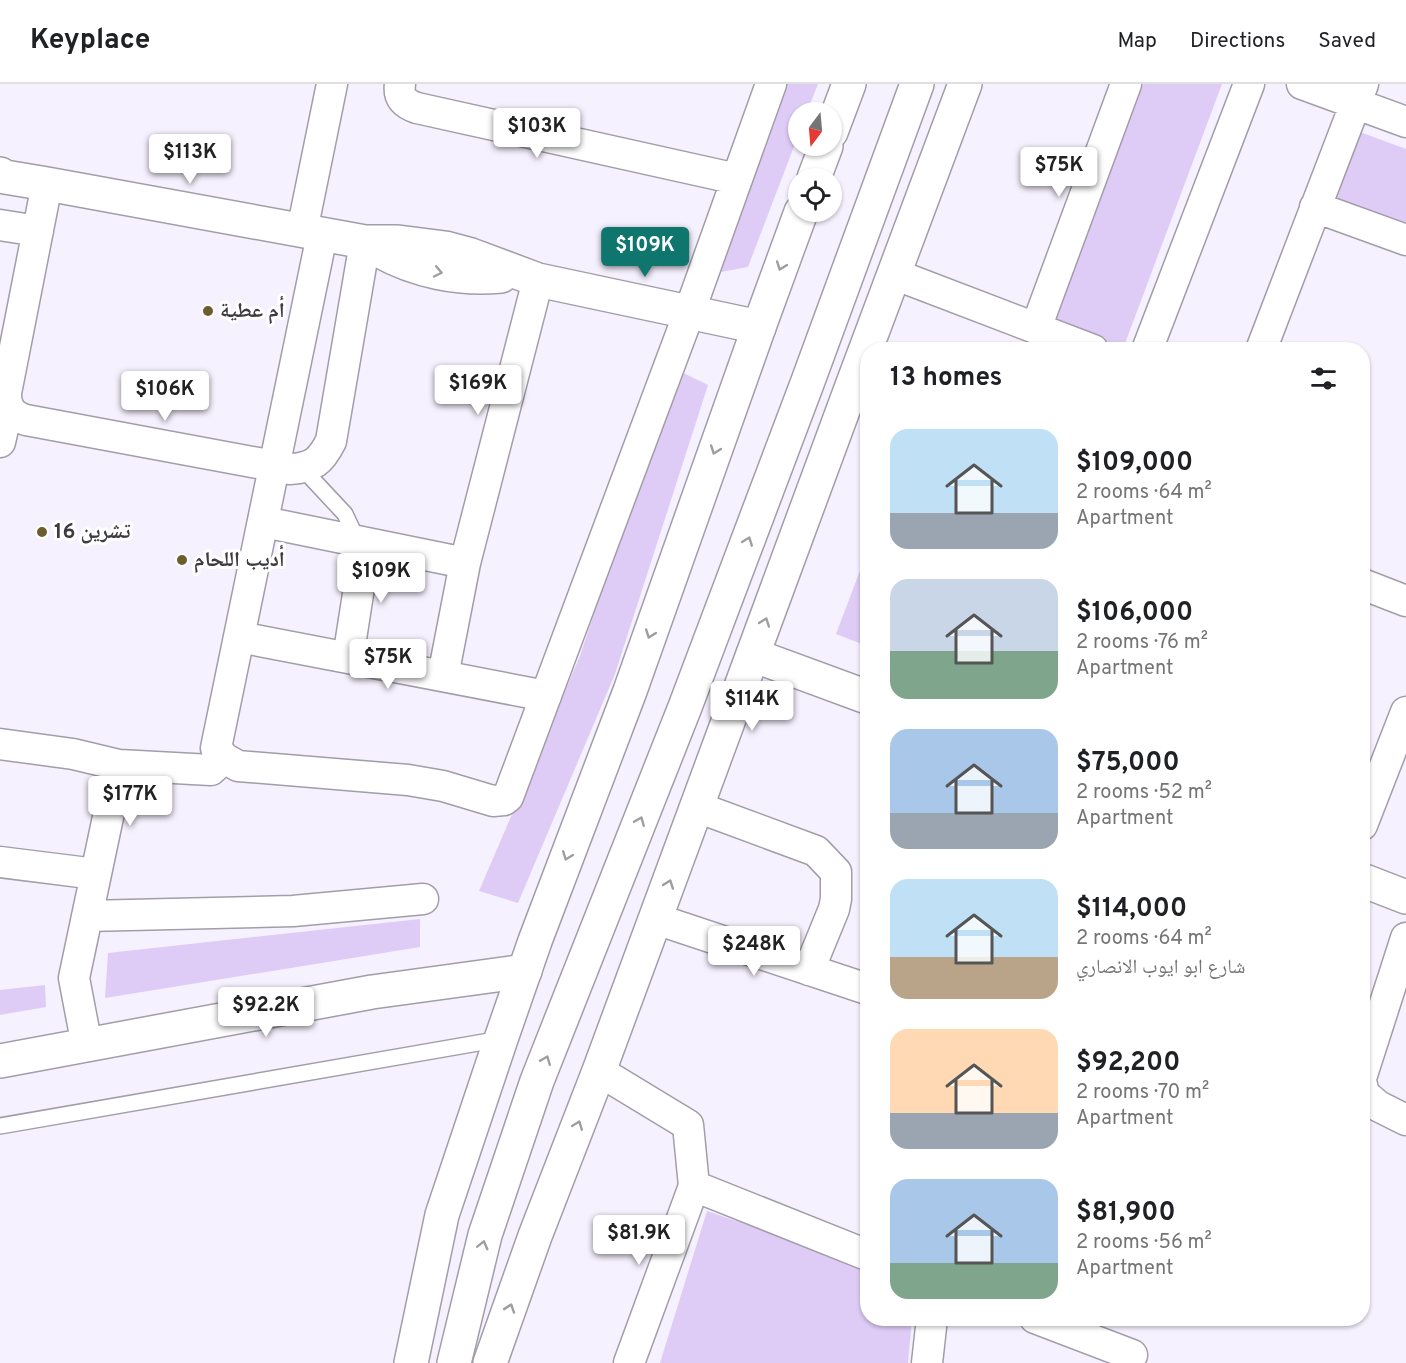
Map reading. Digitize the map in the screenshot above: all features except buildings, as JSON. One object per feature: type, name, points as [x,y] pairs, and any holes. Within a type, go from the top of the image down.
[{"type":"main road","points":[[842,103],[849,84]]},
{"type":"main road","points":[[454,1363],[485,1235],[537,1081],[685,707],[917,84]]},
{"type":"main road","points":[[874,342],[894,274],[965,84]]},
{"type":"main road","points":[[0,174],[5,177],[365,242],[398,242],[445,248],[471,255],[528,277],[759,327]]},
{"type":"main road","points":[[411,1363],[442,1215],[501,1039],[630,690],[797,222]]},
{"type":"main road","points":[[490,1363],[535,1236],[599,1071],[753,655],[860,389]]},
{"type":"main road","points":[[753,655],[860,694]]},
{"type":"main road","points":[[1370,883],[1406,897]]},
{"type":"main road","points":[[0,1061],[372,992],[525,972]]},
{"type":"street","points":[[332,84],[312,233],[289,468],[264,522],[216,748],[224,758],[238,765],[408,780],[442,786],[494,801],[504,800],[507,797],[771,84]]},
{"type":"street","points":[[400,84],[401,97],[405,102],[417,108],[737,179]]},
{"type":"street","points":[[1036,328],[1126,84]]},
{"type":"street","points":[[1150,342],[1249,84]]},
{"type":"street","points":[[1302,84],[1359,94],[1406,122]]},
{"type":"street","points":[[1264,342],[1359,94]]},
{"type":"street","points":[[0,442],[8,407],[6,393],[47,184]]},
{"type":"street","points":[[1315,207],[1406,240]]},
{"type":"street","points":[[0,225],[38,231]]},
{"type":"street","points":[[8,407],[17,418],[26,420],[289,468],[316,463],[325,453],[331,441],[365,242]]},
{"type":"street","points":[[894,274],[1072,342]]},
{"type":"street","points":[[443,676],[465,563],[528,277]]},
{"type":"street","points":[[264,522],[465,563]]},
{"type":"street","points":[[348,658],[362,542]]},
{"type":"street","points":[[1370,587],[1406,601]]},
{"type":"street","points":[[239,637],[546,696]]},
{"type":"street","points":[[1370,804],[1406,712]]},
{"type":"street","points":[[0,744],[73,754],[119,765],[211,770],[224,758]]},
{"type":"street","points":[[87,1046],[74,978],[119,765]]},
{"type":"street","points":[[697,807],[816,850],[836,872],[834,909],[809,970]]},
{"type":"street","points":[[0,862],[96,874]]},
{"type":"street","points":[[87,916],[293,911],[423,899]]},
{"type":"street","points":[[656,919],[860,987]]},
{"type":"street","points":[[1370,1050],[1406,938]]},
{"type":"street","points":[[599,1071],[688,1125],[694,1186],[629,1363]]},
{"type":"street","points":[[1370,1099],[1378,1106],[1406,1120]]},
{"type":"street","points":[[694,1186],[860,1252]]},
{"type":"street","points":[[927,1363],[931,1326]]},
{"type":"street","points":[[1057,1326],[1132,1354]]},
{"type":"lane","points":[[289,468],[345,514],[362,542]]},
{"type":"lane","points":[[0,1126],[501,1039]]},
{"type":"shaded area","points":[[772,84],[818,84],[811,102],[788,102],[788,156],[790,156],[748,267],[705,275]]},
{"type":"shaded area","points":[[1143,84],[1222,84],[1126,342],[1095,342],[1053,327]]},
{"type":"shaded area","points":[[1360,132],[1406,149],[1406,234],[1333,207]]},
{"type":"shaded area","points":[[675,369],[708,385],[615,674],[518,903],[479,891],[580,656]]},
{"type":"shaded area","points":[[860,571],[860,643],[836,634]]},
{"type":"shaded area","points":[[420,919],[420,947],[105,998],[108,953]]},
{"type":"shaded area","points":[[45,985],[46,1007],[0,1015],[0,990]]},
{"type":"shaded area","points":[[707,1211],[860,1264],[860,1326],[911,1326],[908,1363],[660,1363]]},
{"type":"place","name":"أم عطية","points":[[208,311]]},
{"type":"place","name":"16 تشرين","points":[[42,532]]},
{"type":"place","name":"أديب اللحام","points":[[182,560]]}]
